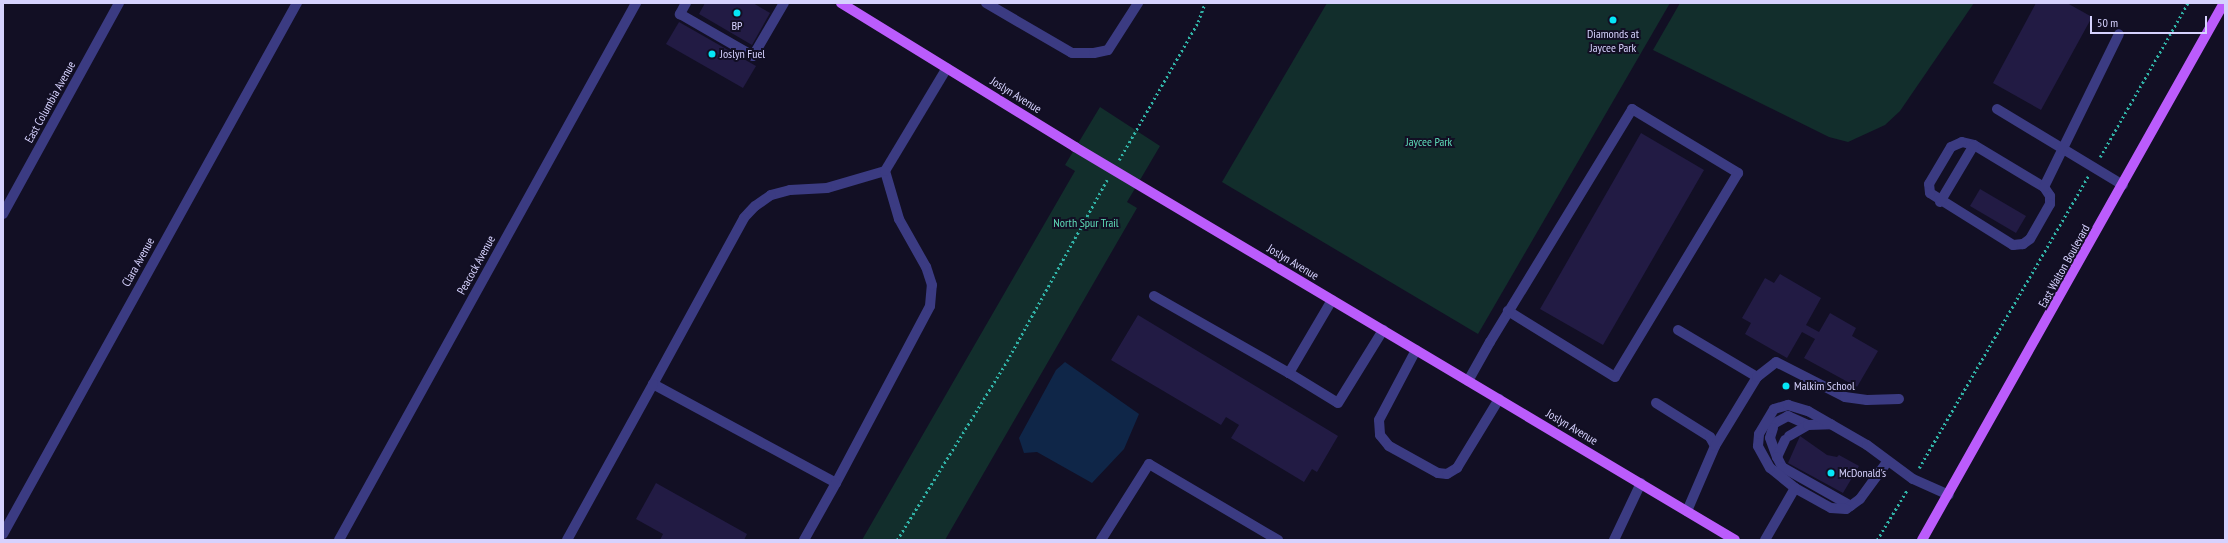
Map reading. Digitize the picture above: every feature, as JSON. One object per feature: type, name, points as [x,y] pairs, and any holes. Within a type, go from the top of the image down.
[{"type":"main road","name":"Joslyn Avenue","points":[[841,3],[1158,197],[1735,540]]},
{"type":"main road","name":"East Walton Boulevard","points":[[1922,540],[1949,495],[2224,3]]},
{"type":"street","name":"East Columbia Avenue","points":[[3,214],[119,3]]},
{"type":"street","name":"Clara Avenue","points":[[3,534],[296,3]]},
{"type":"street","name":"Peacock Avenue","points":[[339,540],[636,3]]},
{"type":"street","points":[[686,3],[680,14],[753,56],[784,3]]},
{"type":"street","points":[[986,3],[1072,53],[1094,53],[1108,50],[1138,3]]},
{"type":"street","points":[[2044,187],[2065,148],[2119,34]]},
{"type":"street","points":[[567,540],[744,218],[755,206],[777,193],[827,188],[886,171],[947,68]]},
{"type":"street","points":[[1997,108],[2065,148],[2093,168],[2123,185]]},
{"type":"street","points":[[1468,381],[1508,311],[1632,109],[1738,173],[1615,378],[1508,311]]},
{"type":"street","points":[[1962,142],[1974,145],[2044,187],[2050,196],[2050,204],[2030,239],[2023,244],[2013,245],[1940,202],[1930,194],[1929,184],[1951,147],[1962,142]]},
{"type":"street","points":[[1940,202],[1974,145]]},
{"type":"street","points":[[804,540],[930,306],[932,285],[926,267],[899,219],[886,171]]},
{"type":"street","points":[[1154,296],[1289,373],[1338,403],[1383,330]]},
{"type":"street","points":[[1289,373],[1332,300]]},
{"type":"street","points":[[1678,330],[1757,377]]},
{"type":"street","points":[[1416,350],[1379,420],[1380,435],[1389,446],[1438,474],[1447,474],[1457,468],[1499,399]]},
{"type":"street","points":[[1687,511],[1715,446],[1757,377],[1767,367],[1781,362],[1845,397],[1867,400],[1899,399]]},
{"type":"street","points":[[653,384],[836,483]]},
{"type":"street","points":[[1656,403],[1710,437],[1715,446]]},
{"type":"street","points":[[1886,462],[1851,506],[1846,509],[1831,508],[1794,488],[1762,457],[1759,434],[1764,421],[1774,409],[1788,405],[1831,424],[1867,445],[1886,462],[1913,479],[1949,495]]},
{"type":"street","points":[[1831,424],[1808,425],[1788,416],[1774,426],[1770,438],[1782,467],[1851,506]]},
{"type":"street","points":[[1777,457],[1787,438],[1808,425]]},
{"type":"street","points":[[1101,540],[1149,464],[1278,540]]},
{"type":"street","points":[[1614,540],[1641,484]]},
{"type":"street","points":[[1765,540],[1794,488]]},
{"type":"path","points":[[1117,164],[1198,22],[1205,3]]},
{"type":"path","points":[[1877,540],[2188,3]]},
{"type":"path","points":[[898,540],[1007,361],[1109,178]]},
{"type":"green space","name":"Jaycee Park","points":[[1327,3],[1670,3],[1478,334],[1222,182]]},
{"type":"green space","points":[[1680,3],[1974,3],[1900,111],[1885,125],[1848,142],[1829,137],[1653,50]]},
{"type":"green space","name":"North Spur Trail","points":[[1100,107],[1160,146],[1127,202],[1137,208],[945,540],[862,540],[1075,171],[1065,165]]},
{"type":"water","points":[[1065,362],[1139,414],[1124,449],[1092,483],[1037,452],[1024,453],[1019,438],[1056,370]]},
{"type":"building","points":[[705,3],[753,3],[770,13],[752,45],[699,14]]},
{"type":"building","points":[[2036,3],[2067,3],[2092,17],[2041,110],[1993,83]]},
{"type":"building","points":[[679,22],[756,66],[743,88],[666,44]]},
{"type":"building","points":[[1641,133],[1704,170],[1603,345],[1540,309]]},
{"type":"building","points":[[1980,189],[2026,216],[2016,233],[1970,206]]},
{"type":"building","points":[[1780,274],[1821,298],[1806,325],[1819,332],[1830,313],[1856,328],[1852,336],[1878,351],[1857,387],[1804,358],[1815,339],[1802,332],[1787,358],[1745,334],[1751,323],[1742,318],[1765,278],[1774,283]]},
{"type":"building","points":[[1138,315],[1338,436],[1317,472],[1312,469],[1304,482],[1231,438],[1239,425],[1226,417],[1221,425],[1111,360]]},
{"type":"building","points":[[1800,436],[1827,455],[1837,457],[1839,455],[1859,466],[1843,493],[1788,463]]},
{"type":"building","points":[[656,483],[747,534],[744,540],[660,540],[663,534],[636,519]]},
{"type":"place","name":"BP","points":[[737,13]]},
{"type":"place","name":"Diamonds at Jaycee Park","points":[[1613,20]]},
{"type":"place","name":"Joslyn Fuel","points":[[712,54]]},
{"type":"place","name":"Malkim School","points":[[1786,386]]},
{"type":"place","name":"McDonald's","points":[[1831,473]]}]
